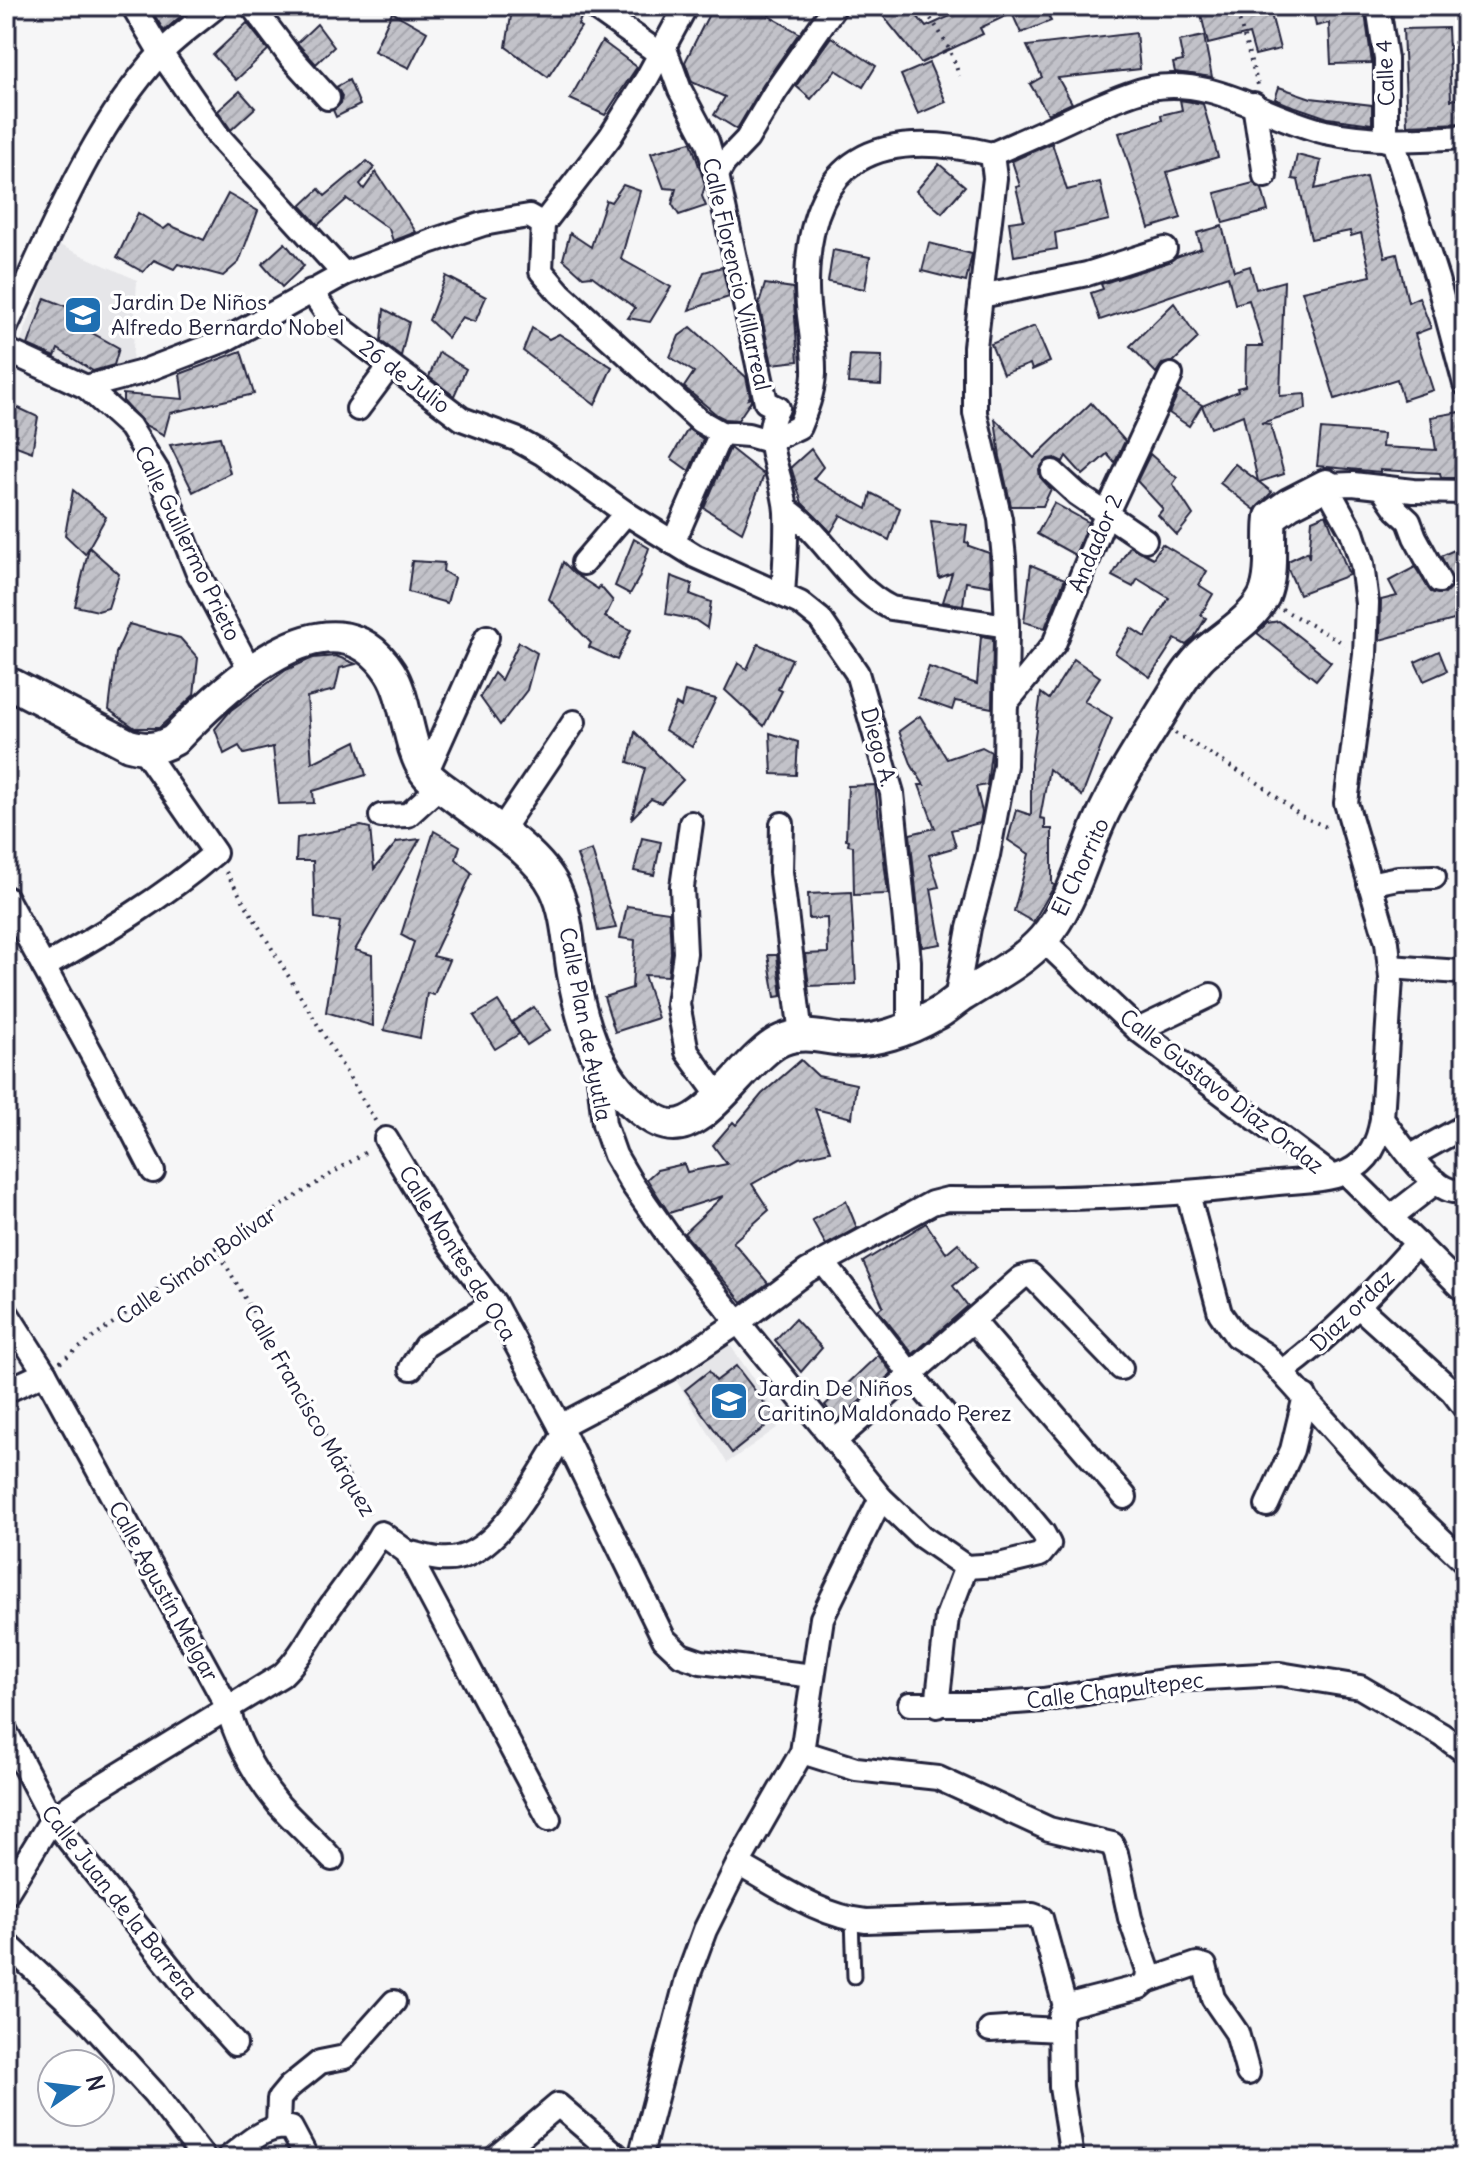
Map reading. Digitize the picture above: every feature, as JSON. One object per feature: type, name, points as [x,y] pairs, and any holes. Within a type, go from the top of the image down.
[{"type":"street","points":[[133,6],[219,137],[344,274]]},
{"type":"street","points":[[6,327],[82,168],[105,127],[161,53],[217,6]]},
{"type":"street","points":[[252,6],[289,55],[328,98]]},
{"type":"street","points":[[592,6],[662,50]]},
{"type":"street","points":[[686,6],[610,137],[543,224],[541,271],[560,293],[700,421],[721,433],[748,435],[769,441],[799,427],[809,403],[814,374],[807,283],[811,239],[824,195],[842,170],[872,153],[911,144],[955,145],[992,154],[1120,97],[1151,88],[1176,87],[1217,91],[1294,123],[1326,132],[1390,141],[1465,137]]},
{"type":"street","points":[[717,175],[747,139],[775,92],[835,6]]},
{"type":"street","name":"Calle 4","points":[[1378,6],[1386,59],[1390,141],[1437,279],[1465,384]]},
{"type":"street","name":"Calle Florencio Villarreal","points":[[662,50],[707,141],[766,402],[778,408],[770,422],[769,441],[781,477],[786,509],[783,594]]},
{"type":"street","points":[[1260,107],[1265,176]]},
{"type":"street","points":[[956,1000],[1005,765],[1007,626],[1000,519],[975,413],[975,347],[995,178],[992,154]]},
{"type":"street","points":[[86,387],[139,373],[225,340],[344,274],[483,224],[529,216],[543,224]]},
{"type":"street","points":[[981,296],[1087,274],[1165,249]]},
{"type":"street","name":"26 de Julio","points":[[311,291],[333,322],[462,419],[516,439],[543,454],[626,513]]},
{"type":"street","name":"Calle Guillermo Prieto","points":[[6,350],[86,387],[130,427],[158,472],[197,571],[250,670]]},
{"type":"street","points":[[358,409],[390,366]]},
{"type":"street","name":"Andador 2","points":[[1006,703],[1054,644],[1106,515],[1171,375]]},
{"type":"street","points":[[673,543],[721,433]]},
{"type":"street","points":[[1053,472],[1106,515],[1145,540]]},
{"type":"street","points":[[407,1552],[440,1560],[461,1558],[481,1547],[512,1513],[561,1431],[668,1369],[739,1322],[807,1271],[932,1203],[948,1199],[1059,1201],[1188,1194],[1339,1175],[1372,1152],[1379,1138],[1382,1119],[1391,978],[1387,942],[1346,803],[1365,655],[1367,603],[1362,564],[1352,532],[1326,485]]},
{"type":"street","points":[[1263,599],[1270,567],[1268,540],[1271,517],[1289,504],[1326,485],[1465,492]]},
{"type":"street","points":[[1381,487],[1409,521],[1439,581]]},
{"type":"street","points":[[786,509],[804,521],[829,552],[876,600],[891,608],[1007,626]]},
{"type":"street","points":[[583,563],[626,513]]},
{"type":"street","name":"Diego A.","points":[[626,513],[695,556],[800,603],[820,619],[857,673],[892,793],[909,961],[909,1028]]},
{"type":"street","name":"El Chorrito","points":[[597,1059],[618,1090],[645,1114],[667,1125],[683,1124],[699,1117],[761,1052],[782,1040],[801,1035],[868,1040],[909,1028],[938,1014],[1021,958],[1043,940],[1074,887],[1094,834],[1127,768],[1178,687],[1201,656],[1225,638],[1263,599]]},
{"type":"street","points":[[6,684],[143,749],[160,748],[174,740],[250,670],[299,642],[327,636],[353,641],[373,653],[392,673],[433,779]]},
{"type":"street","points":[[381,816],[408,815],[433,779],[487,637]]},
{"type":"street","points":[[500,832],[574,722]]},
{"type":"street","points":[[44,967],[177,886],[215,853],[143,749]]},
{"type":"street","name":"Calle Plan de Ayutla","points":[[433,779],[528,854],[553,884],[564,911],[574,979],[597,1059],[604,1124],[615,1155],[670,1238],[881,1498],[921,1536],[966,1567]]},
{"type":"street","points":[[691,823],[682,887],[685,953],[678,1004],[687,1052],[719,1096]]},
{"type":"street","points":[[782,824],[781,872],[801,1035]]},
{"type":"street","points":[[1369,884],[1398,878],[1434,877]]},
{"type":"street","points":[[6,898],[153,1171]]},
{"type":"street","name":"Calle Gustavo Díaz Ordaz","points":[[1043,940],[1138,1030],[1339,1175],[1391,1217],[1465,1291]]},
{"type":"street","points":[[1390,967],[1460,972]]},
{"type":"street","points":[[1138,1030],[1211,995]]},
{"type":"street","points":[[1382,1119],[1436,1182],[1454,1191],[1465,1189]]},
{"type":"street","points":[[1411,1156],[1465,1126]]},
{"type":"street","name":"Calle Montes de Oca","points":[[386,1139],[449,1244],[494,1303],[664,1639],[681,1655],[701,1662],[813,1676]]},
{"type":"street","points":[[1391,1217],[1436,1182]]},
{"type":"street","points":[[1188,1194],[1220,1313],[1236,1336],[1266,1355],[1374,1475],[1465,1562]]},
{"type":"street","name":"Díaz ordaz","points":[[1282,1372],[1314,1349],[1359,1307],[1417,1243]]},
{"type":"street","points":[[823,1262],[1049,1544],[1040,1555],[999,1565],[966,1567],[947,1617],[937,1706]]},
{"type":"street","points":[[835,1441],[1021,1278],[1031,1275],[1121,1368]]},
{"type":"street","points":[[411,1368],[425,1346],[494,1303]]},
{"type":"street","points":[[1359,1307],[1452,1391],[1465,1408]]},
{"type":"street","name":"Calle Agustín Melgar","points":[[6,1312],[45,1373],[227,1706],[236,1737],[277,1803],[332,1859]]},
{"type":"street","points":[[973,1321],[1125,1497]]},
{"type":"street","points":[[6,1391],[45,1373]]},
{"type":"street","points":[[1267,1505],[1292,1450],[1305,1396]]},
{"type":"street","points":[[640,2158],[687,1979],[705,1930],[738,1864],[802,1752],[822,1618],[881,1498]]},
{"type":"street","points":[[6,1894],[52,1819],[227,1706],[282,1675],[294,1664],[331,1605],[361,1568],[381,1533]]},
{"type":"street","name":"Calle Francisco Márquez","points":[[381,1533],[407,1552],[549,1819]]},
{"type":"street","name":"Calle Chapultepec","points":[[910,1704],[937,1706],[1043,1700],[1169,1680],[1280,1674],[1360,1687],[1465,1752]]},
{"type":"street","name":"Calle Juan de la Barrera","points":[[6,1732],[52,1819],[235,2044]]},
{"type":"street","points":[[802,1752],[856,1769],[938,1778],[1049,1829],[1112,1844],[1130,1918],[1148,1970],[1147,1981]]},
{"type":"street","points":[[738,1864],[813,1906],[842,1918],[1033,1915],[1041,1918],[1065,2006],[1060,2017],[1061,2087],[1072,2158]]},
{"type":"street","points":[[6,1943],[88,2020],[154,2093],[204,2158]]},
{"type":"street","points":[[1065,2006],[1140,1987],[1147,1981],[1197,1964],[1205,1966],[1213,1998],[1237,2033],[1248,2073]]},
{"type":"street","points":[[307,2158],[284,2127],[279,2099],[320,2062],[345,2057],[394,2002]]},
{"type":"street","points":[[990,2030],[1060,2030]]},
{"type":"street","points":[[495,2158],[558,2105],[620,2158]]},
{"type":"street","points":[[228,2158],[260,2134],[284,2127]]},
{"type":"lane","points":[[852,1919],[854,1977]]},
{"type":"path","points":[[921,6],[954,58],[959,76]]},
{"type":"path","points":[[1235,6],[1260,107]]},
{"type":"path","points":[[1263,599],[1365,655]]},
{"type":"path","points":[[1156,722],[1260,784],[1301,816],[1357,842]]},
{"type":"path","points":[[215,853],[386,1139]]},
{"type":"path","name":"Calle Simón Bolívar","points":[[45,1373],[216,1247],[386,1139]]},
{"type":"path","name":"Calle Francisco Márquez","points":[[216,1247],[381,1533]]},
{"type":"shaded area","name":"Jardin De Niños Alfredo Bernardo Nobel","points":[[57,244],[137,280],[132,365],[89,380],[18,349]]},
{"type":"shaded area","name":"Jardin De Niños Caritino Maldonado Perez","points":[[730,1345],[784,1423],[727,1463],[676,1380]]},
{"type":"building","points":[[149,6],[192,6],[164,31]]},
{"type":"building","points":[[517,6],[562,6],[581,18],[578,25],[581,27],[548,77],[506,47],[511,16]]},
{"type":"building","points":[[713,6],[776,6],[769,16],[799,33],[737,129],[714,115],[725,97],[692,82],[685,62]]},
{"type":"building","points":[[875,6],[909,6],[926,27],[972,6],[1043,6],[1051,21],[1021,33],[1012,13],[980,28],[983,34],[921,63]]},
{"type":"building","points":[[1199,6],[1269,6],[1280,49],[1255,55],[1249,34],[1208,44]]},
{"type":"building","points":[[1312,6],[1364,6],[1372,63],[1331,64],[1329,23],[1316,26]]},
{"type":"building","points":[[392,12],[427,32],[409,68],[374,51]]},
{"type":"building","points":[[247,23],[268,50],[236,80],[213,55]]},
{"type":"building","points":[[317,24],[334,47],[316,64],[297,43]]},
{"type":"building","points":[[1448,28],[1451,100],[1465,98],[1465,123],[1407,125],[1403,29]]},
{"type":"building","points":[[1136,33],[1140,69],[1058,78],[1072,103],[1048,114],[1030,84],[1042,77],[1027,46]]},
{"type":"building","points":[[1204,36],[1212,77],[1175,72],[1173,63],[1183,61],[1179,41]]},
{"type":"building","points":[[831,37],[876,66],[863,87],[836,70],[811,99],[796,86]]},
{"type":"building","points":[[602,41],[637,67],[605,115],[570,99]]},
{"type":"building","points":[[929,63],[946,102],[918,114],[901,75]]},
{"type":"building","points":[[349,80],[360,105],[336,117],[333,110],[341,103],[342,96],[336,87]]},
{"type":"building","points":[[1279,87],[1311,98],[1372,105],[1372,124],[1328,118],[1287,104],[1275,99]]},
{"type":"building","points":[[240,91],[255,108],[231,130],[218,111]]},
{"type":"building","points":[[1180,100],[1203,104],[1218,157],[1167,172],[1181,218],[1149,228],[1119,133],[1162,120],[1161,115],[1182,110]]},
{"type":"building","points":[[691,142],[705,186],[702,196],[706,206],[679,215],[672,204],[676,189],[664,188],[651,153]]},
{"type":"building","points":[[1052,143],[1067,190],[1100,182],[1109,220],[1055,233],[1057,249],[1014,256],[1009,222],[1024,220],[1016,187],[1020,186],[1012,161]]},
{"type":"building","points":[[1297,155],[1321,161],[1315,189],[1366,177],[1385,257],[1397,254],[1408,302],[1419,297],[1431,328],[1415,334],[1433,390],[1403,400],[1397,379],[1335,399],[1302,291],[1371,276],[1361,233],[1351,236],[1350,231],[1311,239],[1298,180],[1292,179]]},
{"type":"building","points":[[367,161],[374,168],[360,184],[364,189],[376,172],[416,232],[393,241],[389,229],[347,199],[318,225],[301,206],[319,189],[325,196]]},
{"type":"building","points":[[939,164],[965,186],[942,213],[916,191]]},
{"type":"building","points":[[1253,183],[1262,189],[1268,211],[1223,223],[1215,193]]},
{"type":"building","points":[[623,185],[640,191],[621,259],[671,287],[650,322],[628,318],[635,308],[592,276],[583,277],[563,259],[570,233],[591,247],[606,200],[611,202]]},
{"type":"building","points":[[228,194],[258,211],[239,262],[223,276],[178,264],[174,269],[154,260],[143,272],[117,257],[138,213],[164,229],[169,225],[204,240]]},
{"type":"building","points":[[1222,226],[1234,271],[1250,266],[1256,289],[1284,281],[1280,396],[1305,394],[1306,409],[1261,423],[1270,424],[1284,474],[1259,482],[1272,492],[1255,510],[1220,483],[1235,464],[1258,481],[1243,415],[1211,428],[1202,406],[1245,386],[1246,346],[1263,346],[1249,300],[1235,304],[1228,276],[1100,320],[1091,293],[1103,289],[1101,284],[1201,248],[1197,233]]},
{"type":"building","points":[[285,243],[304,266],[282,287],[262,264]]},
{"type":"building","points":[[929,243],[972,254],[966,282],[922,271]]},
{"type":"building","points":[[833,250],[870,257],[865,289],[828,282]]},
{"type":"building","points":[[722,267],[729,297],[689,310],[704,272]]},
{"type":"building","points":[[446,276],[486,297],[475,322],[462,317],[448,338],[429,320]]},
{"type":"building","points":[[765,284],[793,288],[798,361],[772,364],[759,304]]},
{"type":"building","points":[[45,298],[73,309],[69,320],[119,348],[114,365],[93,371],[58,349],[55,357],[28,345]]},
{"type":"building","points":[[1174,303],[1198,338],[1173,362],[1162,364],[1156,373],[1130,346]]},
{"type":"building","points":[[384,309],[409,322],[401,356],[381,341]]},
{"type":"building","points":[[1035,326],[1050,362],[1032,370],[1030,364],[1003,374],[991,344]]},
{"type":"building","points":[[691,327],[746,377],[748,399],[751,398],[751,401],[738,420],[717,415],[684,387],[694,372],[670,357],[679,336]]},
{"type":"building","points":[[532,328],[549,339],[559,334],[612,367],[595,405],[523,351]]},
{"type":"building","points":[[241,351],[254,394],[170,413],[164,435],[145,425],[123,401],[123,394],[183,399],[180,374]]},
{"type":"building","points":[[439,352],[466,369],[454,396],[429,377]]},
{"type":"building","points":[[850,355],[882,356],[881,385],[848,383]]},
{"type":"building","points":[[1179,391],[1202,405],[1189,426],[1169,413]]},
{"type":"building","points":[[6,402],[38,417],[32,452],[6,442]]},
{"type":"building","points":[[1091,403],[1125,441],[1116,460],[1114,462],[1107,454],[1083,475],[1066,456],[1063,462],[1048,459],[1039,470],[1040,477],[1051,489],[1043,506],[1011,506],[995,419],[1034,458]]},
{"type":"building","points":[[1465,411],[1465,478],[1441,478],[1440,473],[1380,472],[1317,466],[1321,429],[1383,434],[1382,447],[1436,450],[1431,417]]},
{"type":"building","points":[[688,429],[703,439],[689,471],[671,458]]},
{"type":"building","points":[[220,437],[230,473],[193,492],[170,445]]},
{"type":"building","points":[[730,448],[764,475],[742,532],[704,508]]},
{"type":"building","points":[[811,449],[823,467],[813,479],[867,509],[871,493],[900,508],[889,540],[841,515],[831,532],[802,503],[791,467]]},
{"type":"building","points":[[1150,454],[1177,478],[1173,484],[1193,515],[1177,535],[1158,515],[1163,509],[1137,481]]},
{"type":"building","points":[[73,490],[106,517],[89,547],[119,574],[108,608],[98,611],[75,606],[89,548],[85,554],[65,535]]},
{"type":"building","points":[[1054,503],[1088,522],[1075,555],[1037,534]]},
{"type":"building","points":[[1326,514],[1349,575],[1299,594],[1288,569],[1288,561],[1307,552],[1309,558],[1312,520]]},
{"type":"building","points":[[931,521],[967,525],[965,542],[989,553],[991,586],[966,582],[963,605],[943,602],[952,573],[939,578]]},
{"type":"building","points":[[634,539],[649,548],[630,594],[615,586]]},
{"type":"building","points":[[1162,544],[1207,571],[1199,585],[1213,594],[1201,615],[1206,618],[1193,639],[1186,645],[1175,639],[1150,677],[1115,653],[1131,628],[1145,637],[1169,598],[1138,579],[1133,587],[1112,576],[1130,546],[1153,558]]},
{"type":"building","points":[[1465,545],[1465,617],[1380,640],[1381,600],[1397,596],[1389,581],[1415,567],[1431,592],[1445,594],[1453,581],[1441,556]]},
{"type":"building","points":[[412,561],[444,563],[443,571],[454,578],[447,603],[408,592]]},
{"type":"building","points":[[563,562],[598,589],[600,586],[613,601],[605,617],[631,630],[617,660],[589,647],[591,643],[549,599]]},
{"type":"building","points":[[1031,565],[1065,579],[1045,628],[1024,622]]},
{"type":"building","points":[[671,576],[692,584],[690,594],[711,602],[707,628],[695,620],[666,614]]},
{"type":"building","points":[[1279,621],[1331,662],[1316,680],[1257,633],[1267,623]]},
{"type":"building","points":[[129,624],[180,638],[198,658],[194,695],[159,728],[135,728],[109,710],[116,653]]},
{"type":"building","points":[[981,636],[993,638],[992,708],[955,701],[952,710],[918,698],[929,667],[977,684]]},
{"type":"building","points":[[519,642],[537,653],[527,690],[500,725],[480,697],[494,673],[501,680]]},
{"type":"building","points":[[758,644],[792,659],[778,689],[782,691],[764,726],[725,690],[738,663],[747,669]]},
{"type":"building","points":[[1439,651],[1447,671],[1424,681],[1415,662]]},
{"type":"building","points":[[336,656],[356,664],[340,668],[335,690],[307,697],[312,763],[356,741],[366,775],[313,791],[314,803],[279,804],[273,747],[244,754],[239,746],[224,754],[215,729],[231,710],[286,670],[313,658]]},
{"type":"building","points":[[1074,659],[1100,677],[1084,701],[1112,718],[1082,796],[1049,769],[1040,818],[1045,819],[1045,829],[1052,829],[1052,884],[1055,885],[1033,922],[1014,911],[1029,854],[1008,840],[1016,810],[1031,815],[1031,764],[1041,693],[1049,699]]},
{"type":"building","points":[[685,691],[716,699],[692,747],[665,730],[676,704],[681,707]]},
{"type":"building","points":[[920,716],[947,759],[982,747],[991,752],[987,785],[976,787],[982,812],[980,823],[951,830],[956,847],[929,855],[939,887],[931,889],[941,944],[922,947],[910,834],[935,828],[919,785],[924,785],[912,766],[899,731]]},
{"type":"building","points":[[635,732],[683,780],[661,803],[651,799],[632,818],[645,768],[628,762]]},
{"type":"building","points":[[770,733],[798,742],[796,775],[772,774]]},
{"type":"building","points":[[875,785],[888,894],[854,895],[853,846],[848,845],[849,840],[846,839],[848,786]]},
{"type":"building","points":[[361,826],[370,828],[374,869],[397,842],[420,839],[355,950],[372,955],[373,1026],[326,1012],[340,922],[315,918],[313,861],[296,861],[297,838]]},
{"type":"building","points":[[434,831],[460,846],[456,859],[472,873],[433,956],[449,960],[434,995],[427,993],[420,1038],[384,1030],[414,942],[401,935]]},
{"type":"building","points":[[642,838],[661,842],[654,875],[634,871]]},
{"type":"building","points":[[592,850],[616,928],[598,931],[590,891],[577,855]]},
{"type":"building","points":[[851,892],[856,984],[809,986],[805,954],[828,953],[827,918],[809,919],[808,894]]},
{"type":"building","points":[[627,906],[669,912],[671,952],[668,976],[644,975],[658,1018],[615,1032],[604,997],[632,988],[635,940],[620,938]]},
{"type":"building","points":[[768,955],[777,955],[782,996],[775,997]]},
{"type":"building","points":[[498,1001],[519,1034],[495,1049],[474,1016]]},
{"type":"building","points":[[534,1007],[550,1030],[527,1045],[512,1022]]},
{"type":"building","points":[[801,1060],[818,1076],[856,1084],[852,1118],[815,1109],[830,1151],[799,1158],[752,1184],[769,1210],[733,1242],[768,1283],[742,1302],[684,1233],[723,1196],[669,1213],[647,1179],[657,1170],[684,1164],[687,1172],[727,1164],[713,1145],[733,1122],[736,1125],[762,1094]]},
{"type":"building","points":[[846,1201],[857,1228],[826,1245],[812,1220]]},
{"type":"building","points":[[926,1223],[946,1253],[958,1243],[976,1267],[953,1286],[968,1306],[913,1354],[878,1310],[883,1306],[863,1262]]},
{"type":"building","points":[[795,1319],[822,1348],[801,1372],[775,1340]]},
{"type":"building","points":[[878,1355],[892,1373],[837,1421],[825,1405]]},
{"type":"building","name":"Jardin De Niños Caritino Maldonado Perez","points":[[736,1366],[776,1418],[732,1453],[685,1390],[709,1371],[716,1381]]},
{"type":"place","name":"Jardin De Niños Alfredo Bernardo Nobel","points":[[83,315]]},
{"type":"place","name":"Jardin De Niños Caritino Maldonado Perez","points":[[729,1401]]}]
